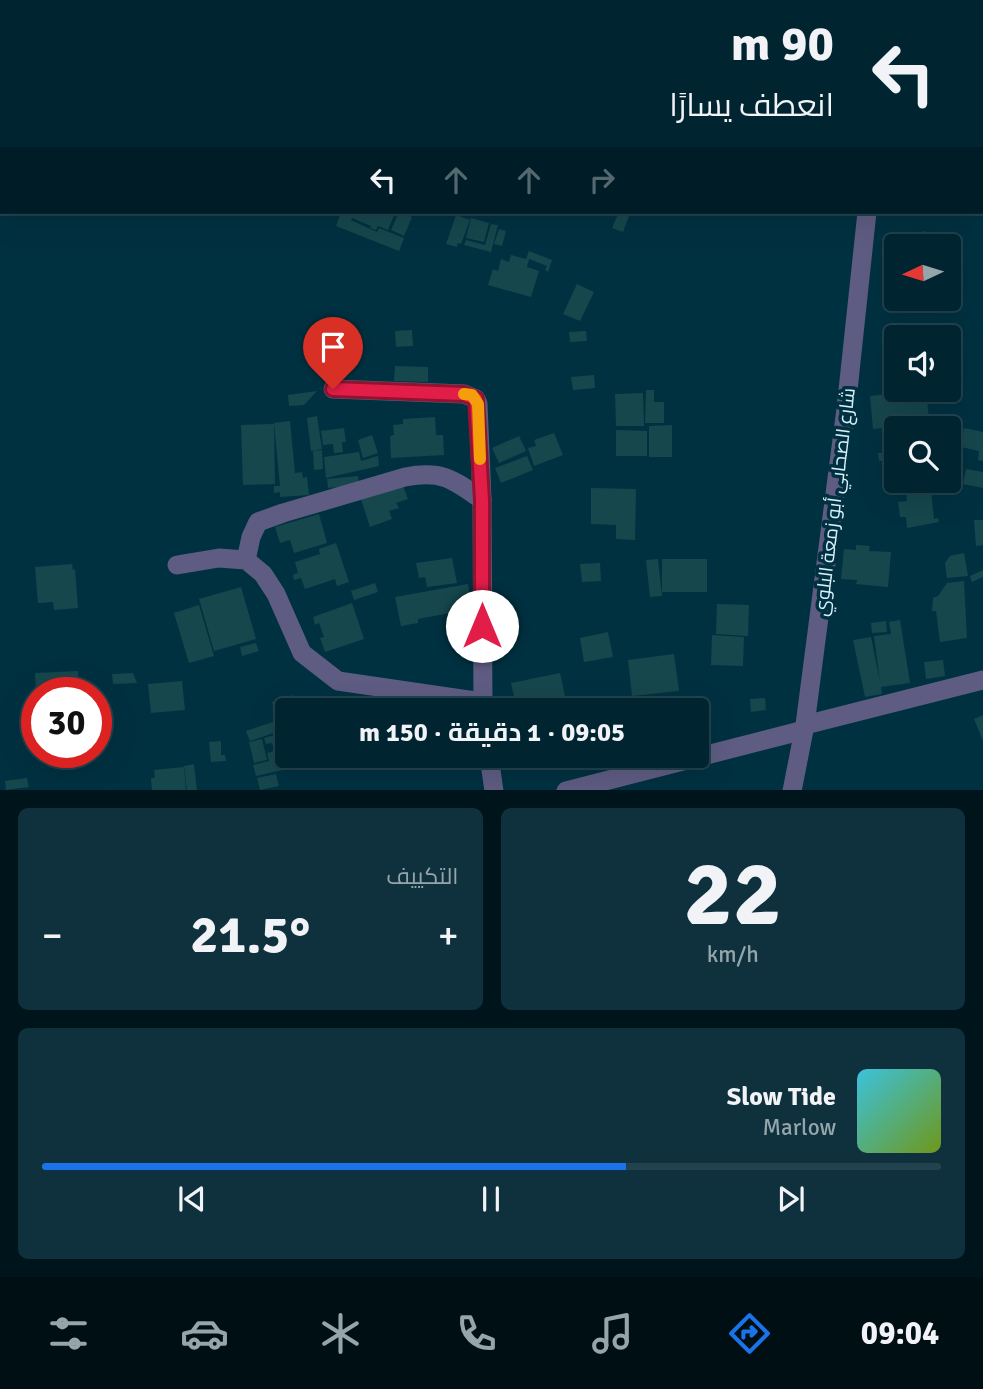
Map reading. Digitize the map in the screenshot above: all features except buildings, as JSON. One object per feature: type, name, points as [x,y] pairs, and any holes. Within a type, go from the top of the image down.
[{"type":"street","name":"شارع الصحابي أبو زمعة البلوي","points":[[792,790],[805,727],[846,408],[867,214]]},
{"type":"street","points":[[333,389],[472,395],[478,404],[482,500],[483,698]]},
{"type":"street","points":[[246,560],[251,537],[258,522],[405,477],[424,474],[446,476],[482,500]]},
{"type":"street","points":[[177,565],[219,558],[246,560],[263,574],[276,594],[302,653],[338,681],[437,698]]},
{"type":"street","points":[[566,790],[983,680]]},
{"type":"street","points":[[491,768],[494,790]]},
{"type":"slow traffic","points":[[464,394],[472,395],[478,404],[480,459]]},
{"type":"route","points":[[333,389],[464,394],[472,395],[476,399],[482,500],[482,626]]}]
